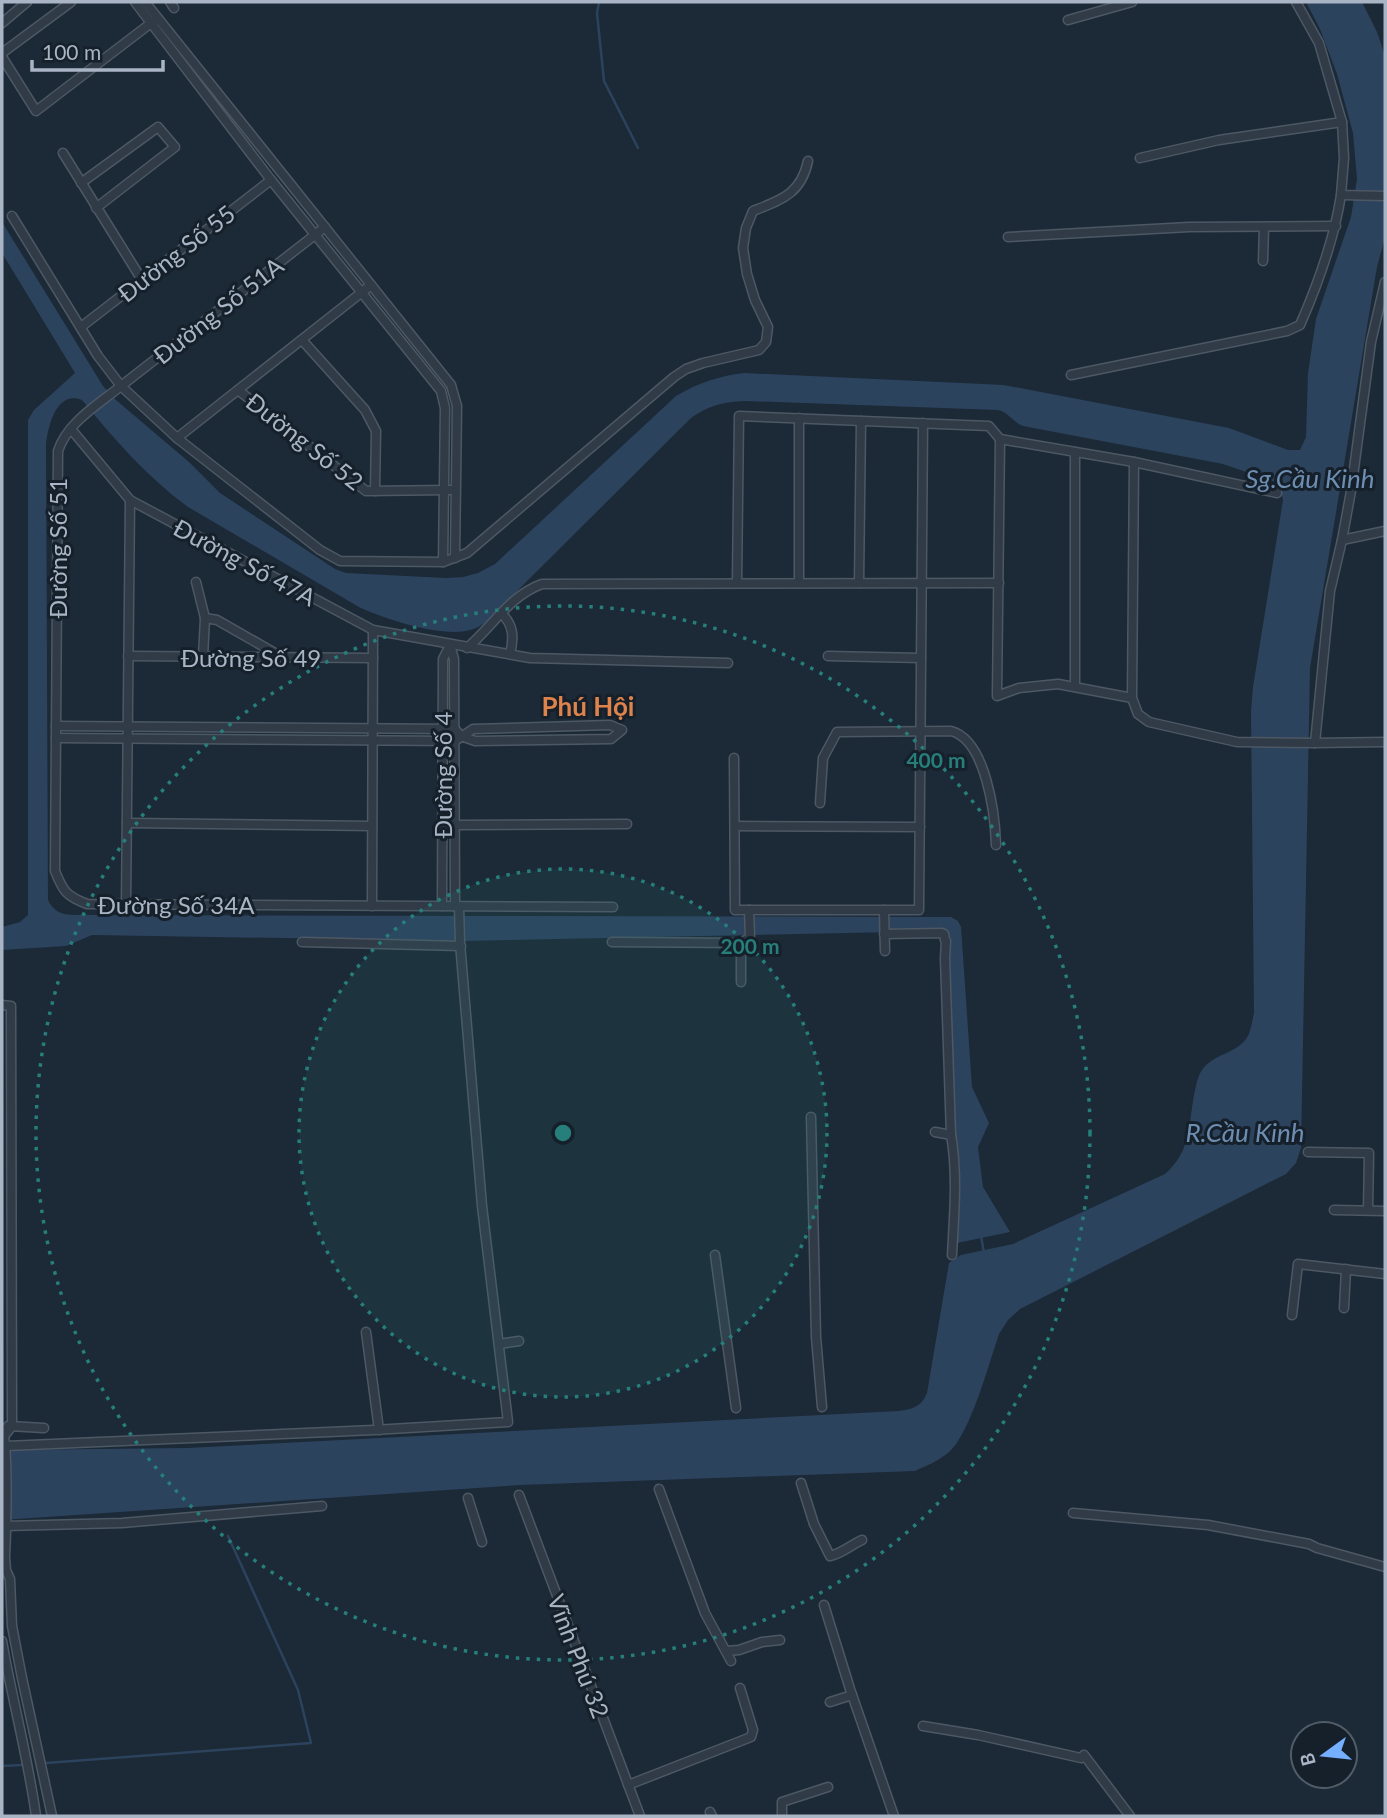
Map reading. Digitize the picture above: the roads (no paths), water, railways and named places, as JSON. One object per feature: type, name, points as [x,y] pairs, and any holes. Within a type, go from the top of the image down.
[{"type":"street","points":[[2,23],[27,2]]},
{"type":"street","points":[[71,2],[2,55],[36,111],[154,21]]},
{"type":"street","points":[[135,2],[154,21],[325,227],[451,385],[457,406],[455,558]]},
{"type":"street","points":[[145,2],[154,21],[271,180],[441,391],[445,408],[443,562]]},
{"type":"street","points":[[1068,20],[1132,2]]},
{"type":"street","points":[[1071,375],[1287,331],[1300,326],[1336,226],[1344,158],[1342,122],[1319,43],[1296,2]]},
{"type":"street","points":[[1140,158],[1219,140],[1342,122]]},
{"type":"street","points":[[81,183],[158,127],[175,147],[96,208]]},
{"type":"street","points":[[62,153],[142,280]]},
{"type":"street","points":[[12,216],[98,356],[121,386],[177,438],[320,550],[340,561],[443,562],[467,553],[674,377],[703,363],[759,350],[766,342],[768,327],[754,300],[747,274],[743,247],[746,228],[753,211],[784,199],[792,192],[802,178],[808,161]]},
{"type":"street","name":"Đường Số 55","points":[[81,327],[271,180]]},
{"type":"street","points":[[1341,195],[1385,196]]},
{"type":"street","points":[[1008,237],[1189,228],[1336,226]]},
{"type":"street","name":"Đường Số 51A","points":[[112,393],[325,227]]},
{"type":"street","points":[[1263,261],[1264,227]]},
{"type":"street","points":[[1311,743],[1330,591],[1351,491],[1371,342],[1385,282]]},
{"type":"street","points":[[177,438],[371,285]]},
{"type":"street","points":[[302,340],[365,410],[376,431],[375,491]]},
{"type":"street","name":"Đường Số 52","points":[[238,390],[366,491],[456,489]]},
{"type":"street","name":"Đường Số 51","points":[[56,726],[58,451],[61,440],[71,429],[112,393]]},
{"type":"street","points":[[737,583],[739,416],[989,426],[1000,439],[1135,462],[1277,493]]},
{"type":"street","points":[[799,418],[799,583]]},
{"type":"street","points":[[859,583],[860,421]]},
{"type":"street","points":[[734,758],[735,910],[884,913],[919,910],[923,423]]},
{"type":"street","name":"Đường Số 47A","points":[[71,429],[130,500],[373,630],[530,658],[728,663]]},
{"type":"street","points":[[1000,439],[997,696],[1019,688],[1058,684],[1132,698]]},
{"type":"street","points":[[1075,452],[1075,686]]},
{"type":"street","points":[[1135,462],[1132,698],[1138,714],[1149,722],[1241,742],[1385,742]]},
{"type":"street","points":[[126,904],[130,500]]},
{"type":"street","points":[[1342,540],[1385,531]]},
{"type":"street","points":[[197,582],[205,618],[203,657]]},
{"type":"street","points":[[467,648],[527,589],[542,583],[999,583]]},
{"type":"street","points":[[501,613],[508,620],[514,638],[510,654]]},
{"type":"street","points":[[205,618],[217,620],[281,657]]},
{"type":"street","points":[[372,906],[373,630]]},
{"type":"street","points":[[6,1450],[508,1422],[481,1196],[460,944],[455,825],[457,735],[454,659],[450,645]]},
{"type":"street","name":"Đường Số 4","points":[[442,906],[443,659],[450,645]]},
{"type":"street","name":"Đường Số 49","points":[[128,656],[373,658]]},
{"type":"street","points":[[828,656],[921,658]]},
{"type":"street","points":[[56,726],[442,729],[457,735],[475,741],[611,739],[621,730],[610,725],[472,729],[457,735],[442,741],[56,738]]},
{"type":"street","name":"Đường Số 34A","points":[[56,726],[55,871],[62,889],[72,898],[87,904],[613,907]]},
{"type":"street","points":[[820,803],[823,758],[836,732],[957,733],[971,746],[979,759],[988,790],[996,845]]},
{"type":"street","points":[[127,823],[372,826]]},
{"type":"street","points":[[455,825],[627,824]]},
{"type":"street","points":[[735,827],[920,827]]},
{"type":"street","points":[[612,942],[741,943],[750,937],[749,912]]},
{"type":"street","points":[[884,913],[884,951]]},
{"type":"street","points":[[884,933],[944,934],[951,1135],[955,1175],[952,1255]]},
{"type":"street","points":[[302,942],[460,944]]},
{"type":"street","points":[[741,943],[741,982]]},
{"type":"street","points":[[6,1005],[12,1268],[12,1426]]},
{"type":"street","points":[[811,1116],[816,1337],[822,1407]]},
{"type":"street","points":[[935,1132],[951,1135]]},
{"type":"street","points":[[1308,1152],[1369,1153],[1367,1210]]},
{"type":"street","points":[[1334,1210],[1385,1211]]},
{"type":"street","points":[[715,1255],[736,1408]]},
{"type":"street","points":[[1292,1315],[1298,1264],[1385,1274]]},
{"type":"street","points":[[2,1268],[12,1268]]},
{"type":"street","points":[[1344,1308],[1346,1269]]},
{"type":"street","points":[[366,1332],[379,1430]]},
{"type":"street","points":[[499,1344],[519,1341]]},
{"type":"street","points":[[44,1428],[12,1426],[3,1430],[6,1450],[4,1572],[10,1579],[12,1626],[52,1816]]},
{"type":"street","points":[[802,1483],[814,1524],[830,1556],[862,1540]]},
{"type":"street","points":[[659,1489],[705,1613],[731,1661]]},
{"type":"street","name":"Vĩnh Phú 32","points":[[519,1495],[640,1816]]},
{"type":"street","points":[[468,1498],[482,1542]]},
{"type":"street","points":[[5,1521],[122,1523],[322,1506]]},
{"type":"street","points":[[1073,1513],[1208,1525],[1309,1544],[1385,1567]]},
{"type":"street","points":[[824,1605],[894,1816]]},
{"type":"street","points":[[2,1640],[36,1816]]},
{"type":"street","points":[[726,1651],[780,1640]]},
{"type":"street","points":[[628,1785],[751,1737],[753,1730],[740,1688]]},
{"type":"street","points":[[830,1702],[852,1695]]},
{"type":"street","points":[[923,1726],[1082,1756],[1130,1816]]},
{"type":"street","points":[[28,1769],[41,1767]]},
{"type":"street","points":[[782,1816],[782,1802],[828,1787]]},
{"type":"water","points":[[1306,2],[1362,2],[1377,32],[1385,56],[1385,237],[1377,267],[1310,668],[1301,1148],[1296,1163],[1286,1174],[1020,1309],[1008,1320],[999,1334],[978,1398],[956,1444],[944,1456],[915,1471],[520,1485],[2,1520],[2,1450],[187,1448],[899,1411],[919,1404],[927,1393],[949,1263],[961,1255],[1013,1244],[1165,1174],[1184,1148],[1200,1073],[1212,1061],[1241,1044],[1249,1033],[1254,1013],[1251,711],[1283,500],[1281,489],[1275,482],[1223,464],[1023,426],[998,410],[730,402],[711,407],[691,418],[485,623],[459,632],[398,622],[359,607],[188,507],[132,457],[82,400],[66,400],[51,420],[46,444],[48,900],[56,910],[78,915],[951,917],[958,921],[961,927],[972,1087],[989,1123],[978,1147],[983,1187],[1010,1232],[957,1243],[957,1167],[946,935],[942,931],[463,941],[92,935],[66,946],[2,950],[2,927],[20,922],[28,915],[28,420],[34,410],[75,373],[2,253],[2,222],[103,386],[116,400],[189,462],[220,493],[335,569],[346,573],[446,578],[478,573],[495,564],[676,396],[709,381],[744,373],[1004,385],[1229,428],[1288,450],[1300,450],[1306,437],[1308,373],[1316,319],[1351,217],[1357,179],[1353,133],[1337,74],[1320,29]]},
{"type":"waterway","points":[[599,2],[597,13],[604,81],[638,148]]},
{"type":"waterway","points":[[981,1236],[984,1253]]},
{"type":"waterway","points":[[46,1763],[311,1743],[298,1690],[228,1536]]},
{"type":"waterway","points":[[2,1766],[22,1765]]},
{"type":"district","name":"Phú Hội","points":[[588,706]]},
{"type":"water label","name":"Sg.Cầu Kinh","points":[[1310,478]]},
{"type":"water label","name":"R.Cầu Kinh","points":[[1245,1132]]}]
